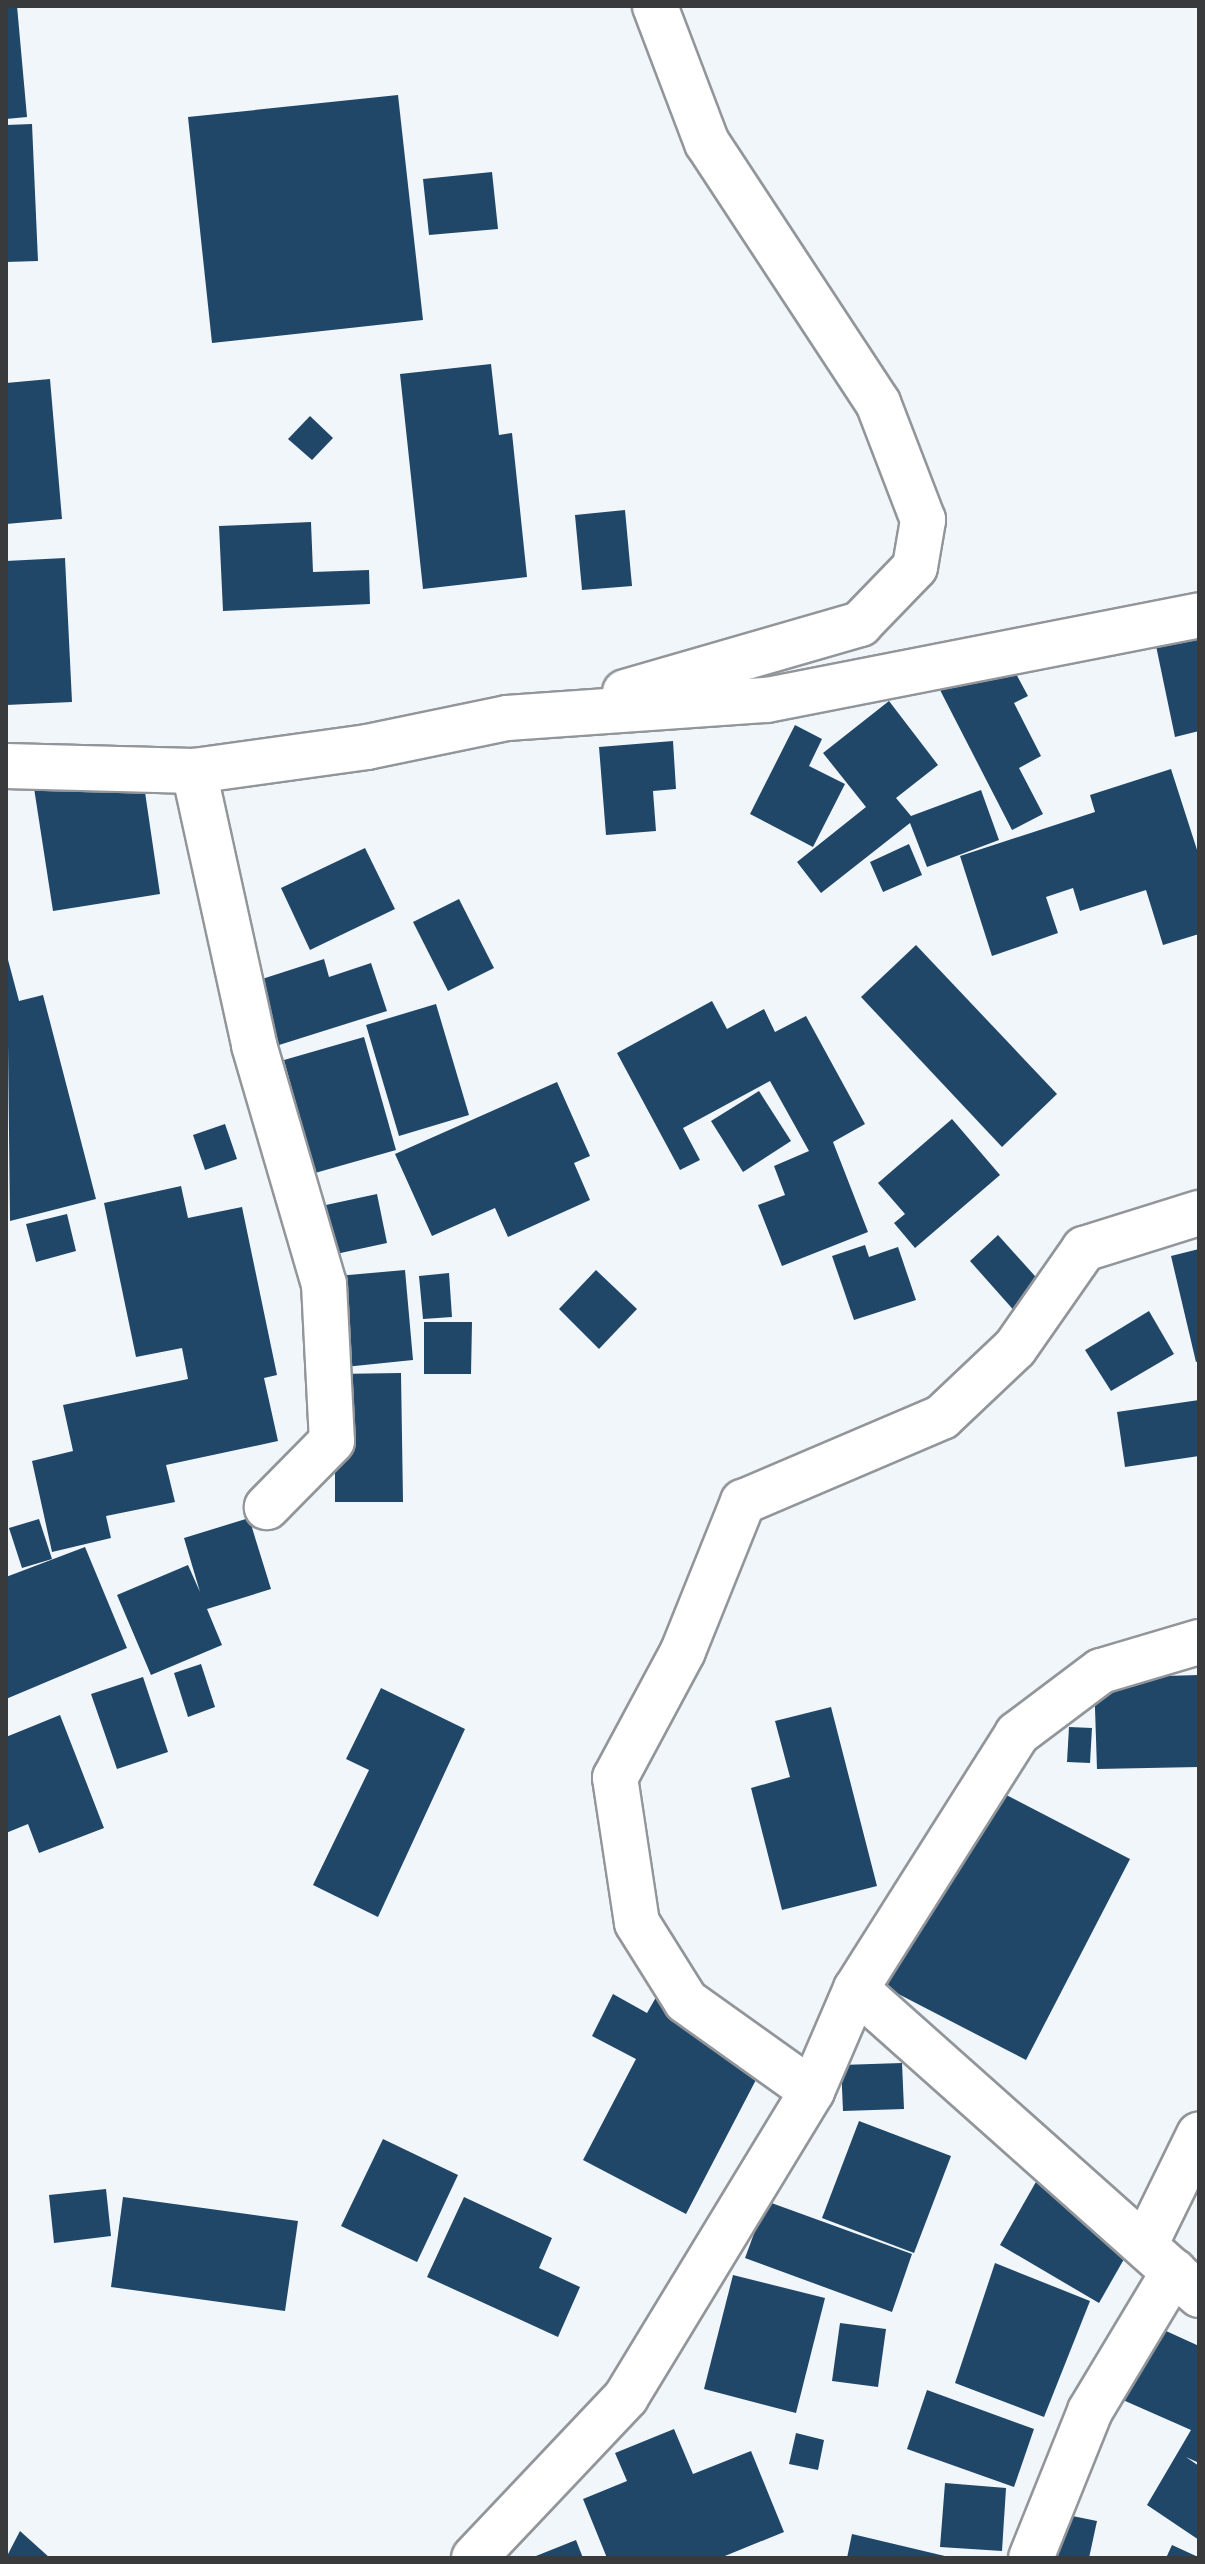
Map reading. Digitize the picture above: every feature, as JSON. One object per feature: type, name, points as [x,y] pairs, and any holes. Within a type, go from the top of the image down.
[{"type":"street","points":[[554,715],[860,624],[915,567],[923,520],[878,403],[707,143],[655,6]]},
{"type":"street","points":[[6,766],[194,771],[554,715],[767,700],[1199,615]]},
{"type":"street","points":[[194,771],[254,1045],[324,1284],[332,1441],[267,1507]]},
{"type":"street","points":[[812,2091],[686,2001],[637,1923],[615,1778],[683,1651],[743,1502],[942,1417],[1015,1348],[1084,1249],[1199,1213]]},
{"type":"street","points":[[474,2558],[626,2397],[812,2091],[856,1989],[1017,1734],[1101,1671],[1199,1642]]},
{"type":"street","points":[[856,1989],[1173,2270]]},
{"type":"street","points":[[1031,2558],[1090,2411],[1173,2270],[1199,2135]]},
{"type":"building","points":[[6,6],[17,6],[27,117],[6,119]]},
{"type":"building","points":[[398,95],[423,320],[212,343],[188,117]]},
{"type":"building","points":[[32,124],[38,261],[6,262],[6,125]]},
{"type":"building","points":[[492,172],[498,229],[429,235],[423,179]]},
{"type":"building","points":[[491,364],[499,435],[512,433],[527,577],[423,589],[400,374]]},
{"type":"building","points":[[50,379],[62,519],[6,524],[6,383]]},
{"type":"building","points":[[310,416],[333,438],[312,460],[288,439]]},
{"type":"building","points":[[625,510],[632,586],[582,590],[575,515]]},
{"type":"building","points":[[311,522],[313,572],[369,570],[370,604],[223,611],[219,526]]},
{"type":"building","points":[[65,558],[72,702],[6,705],[6,561]]},
{"type":"building","points":[[1199,607],[1199,731],[1175,737],[1150,617]]},
{"type":"building","points":[[1006,655],[1028,696],[1014,703],[1041,756],[1019,768],[1043,814],[1012,830],[940,690]]},
{"type":"building","points":[[889,701],[938,765],[896,798],[911,816],[981,790],[999,840],[927,867],[910,823],[821,893],[797,862],[866,807],[823,753]]},
{"type":"building","points":[[795,725],[822,739],[809,766],[845,784],[813,847],[750,814]]},
{"type":"building","points":[[673,741],[676,789],[653,791],[656,831],[606,835],[599,747]]},
{"type":"building","points":[[141,765],[160,894],[53,911],[32,775]]},
{"type":"building","points":[[1171,769],[1199,856],[1199,934],[1163,945],[1146,890],[1080,911],[1073,888],[1046,897],[1058,933],[992,956],[960,856],[1095,812],[1090,795]]},
{"type":"building","points":[[909,844],[922,875],[883,892],[870,862]]},
{"type":"building","points":[[365,848],[395,909],[310,950],[281,888]]},
{"type":"building","points":[[459,899],[494,968],[448,991],[413,922]]},
{"type":"building","points":[[916,945],[1057,1094],[1002,1147],[861,997]]},
{"type":"building","points":[[7,956],[19,1001],[43,995],[96,1199],[10,1221]]},
{"type":"building","points":[[324,959],[329,977],[371,963],[387,1011],[279,1045],[259,980]]},
{"type":"building","points":[[712,1001],[727,1029],[764,1009],[775,1032],[806,1016],[865,1124],[833,1142],[868,1232],[782,1266],[758,1205],[785,1195],[774,1166],[809,1151],[770,1081],[683,1128],[700,1160],[680,1170],[617,1053]]},
{"type":"building","points":[[436,1004],[469,1115],[399,1136],[366,1025]]},
{"type":"building","points":[[364,1037],[396,1150],[315,1173],[284,1060]]},
{"type":"building","points":[[557,1082],[590,1156],[574,1163],[590,1200],[508,1237],[495,1208],[432,1236],[395,1154]]},
{"type":"building","points":[[759,1091],[791,1141],[743,1172],[711,1121]]},
{"type":"building","points":[[952,1119],[1000,1175],[915,1248],[894,1223],[905,1214],[878,1183]]},
{"type":"building","points":[[225,1124],[237,1159],[205,1170],[193,1135]]},
{"type":"building","points":[[181,1186],[188,1218],[242,1207],[277,1375],[264,1378],[278,1441],[166,1465],[175,1502],[106,1516],[111,1538],[52,1552],[32,1461],[73,1451],[63,1405],[188,1379],[182,1348],[136,1357],[104,1203]]},
{"type":"building","points":[[377,1194],[387,1243],[322,1257],[312,1208]]},
{"type":"building","points":[[67,1214],[76,1251],[36,1262],[26,1224]]},
{"type":"building","points":[[998,1235],[1062,1306],[1033,1332],[970,1261]]},
{"type":"building","points":[[865,1245],[869,1257],[898,1247],[916,1300],[854,1320],[832,1256]]},
{"type":"building","points":[[1199,1249],[1199,1361],[1196,1362],[1171,1256]]},
{"type":"building","points":[[405,1270],[413,1360],[335,1368],[326,1277]]},
{"type":"building","points":[[596,1270],[637,1309],[599,1349],[559,1309]]},
{"type":"building","points":[[449,1273],[452,1317],[423,1319],[419,1276]]},
{"type":"building","points":[[1149,1311],[1174,1354],[1111,1391],[1085,1350]]},
{"type":"building","points":[[424,1322],[472,1322],[471,1374],[424,1374]]},
{"type":"building","points":[[401,1373],[403,1502],[335,1502],[335,1374]]},
{"type":"building","points":[[1199,1400],[1199,1456],[1125,1467],[1117,1412]]},
{"type":"building","points":[[249,1518],[271,1589],[207,1609],[222,1645],[151,1675],[117,1595],[188,1565],[200,1592],[184,1538]]},
{"type":"building","points":[[39,1519],[52,1559],[22,1568],[9,1528]]},
{"type":"building","points":[[85,1547],[127,1648],[6,1699],[6,1577]]},
{"type":"building","points":[[201,1664],[215,1707],[188,1717],[174,1673]]},
{"type":"building","points":[[1199,1675],[1199,1767],[1097,1769],[1094,1678]]},
{"type":"building","points":[[143,1677],[168,1752],[117,1769],[91,1694]]},
{"type":"building","points":[[381,1688],[465,1729],[378,1917],[313,1885],[369,1770],[346,1759]]},
{"type":"building","points":[[831,1707],[877,1886],[782,1910],[751,1788],[790,1777],[775,1721]]},
{"type":"building","points":[[60,1715],[104,1828],[39,1853],[28,1824],[6,1833],[6,1737]]},
{"type":"building","points":[[1069,1727],[1092,1728],[1090,1763],[1067,1762]]},
{"type":"building","points":[[985,1784],[1130,1859],[1026,2060],[881,1985]]},
{"type":"building","points":[[659,1992],[771,2051],[686,2214],[583,2160],[636,2059],[592,2036],[613,1994],[647,2013]]},
{"type":"building","points":[[902,2063],[904,2109],[843,2111],[841,2065]]},
{"type":"building","points":[[859,2121],[951,2156],[914,2253],[822,2218]]},
{"type":"building","points":[[383,2139],[458,2175],[417,2262],[341,2226]]},
{"type":"building","points":[[1049,2159],[1148,2217],[1099,2303],[1000,2245]]},
{"type":"building","points":[[106,2189],[111,2236],[54,2243],[49,2195]]},
{"type":"building","points":[[123,2197],[298,2221],[285,2311],[111,2287]]},
{"type":"building","points":[[464,2197],[552,2238],[539,2268],[580,2287],[558,2337],[427,2277]]},
{"type":"building","points":[[766,2201],[912,2254],[892,2312],[745,2258]]},
{"type":"building","points":[[995,2263],[1090,2301],[1044,2417],[955,2383]]},
{"type":"building","points":[[733,2275],[825,2298],[796,2413],[704,2389]]},
{"type":"building","points":[[1131,2315],[1199,2346],[1199,2463],[1186,2457],[1199,2466],[1199,2540],[1147,2505],[1191,2430],[1098,2389]]},
{"type":"building","points":[[840,2323],[886,2329],[878,2387],[832,2381]]},
{"type":"building","points":[[927,2390],[1034,2429],[1014,2487],[907,2449]]},
{"type":"building","points":[[674,2429],[693,2474],[751,2451],[784,2532],[720,2558],[607,2558],[583,2499],[627,2481],[615,2453]]},
{"type":"building","points":[[796,2433],[824,2440],[818,2470],[789,2464]]},
{"type":"building","points":[[945,2483],[1006,2488],[1002,2551],[940,2547]]},
{"type":"building","points":[[1038,2509],[1097,2521],[1089,2558],[1028,2558]]},
{"type":"building","points":[[20,2531],[50,2558],[6,2558]]},
{"type":"building","points":[[852,2534],[949,2557],[949,2558],[847,2558]]},
{"type":"building","points":[[576,2540],[583,2558],[531,2558]]},
{"type":"building","points":[[1172,2545],[1196,2556],[1195,2558],[1166,2558]]}]
